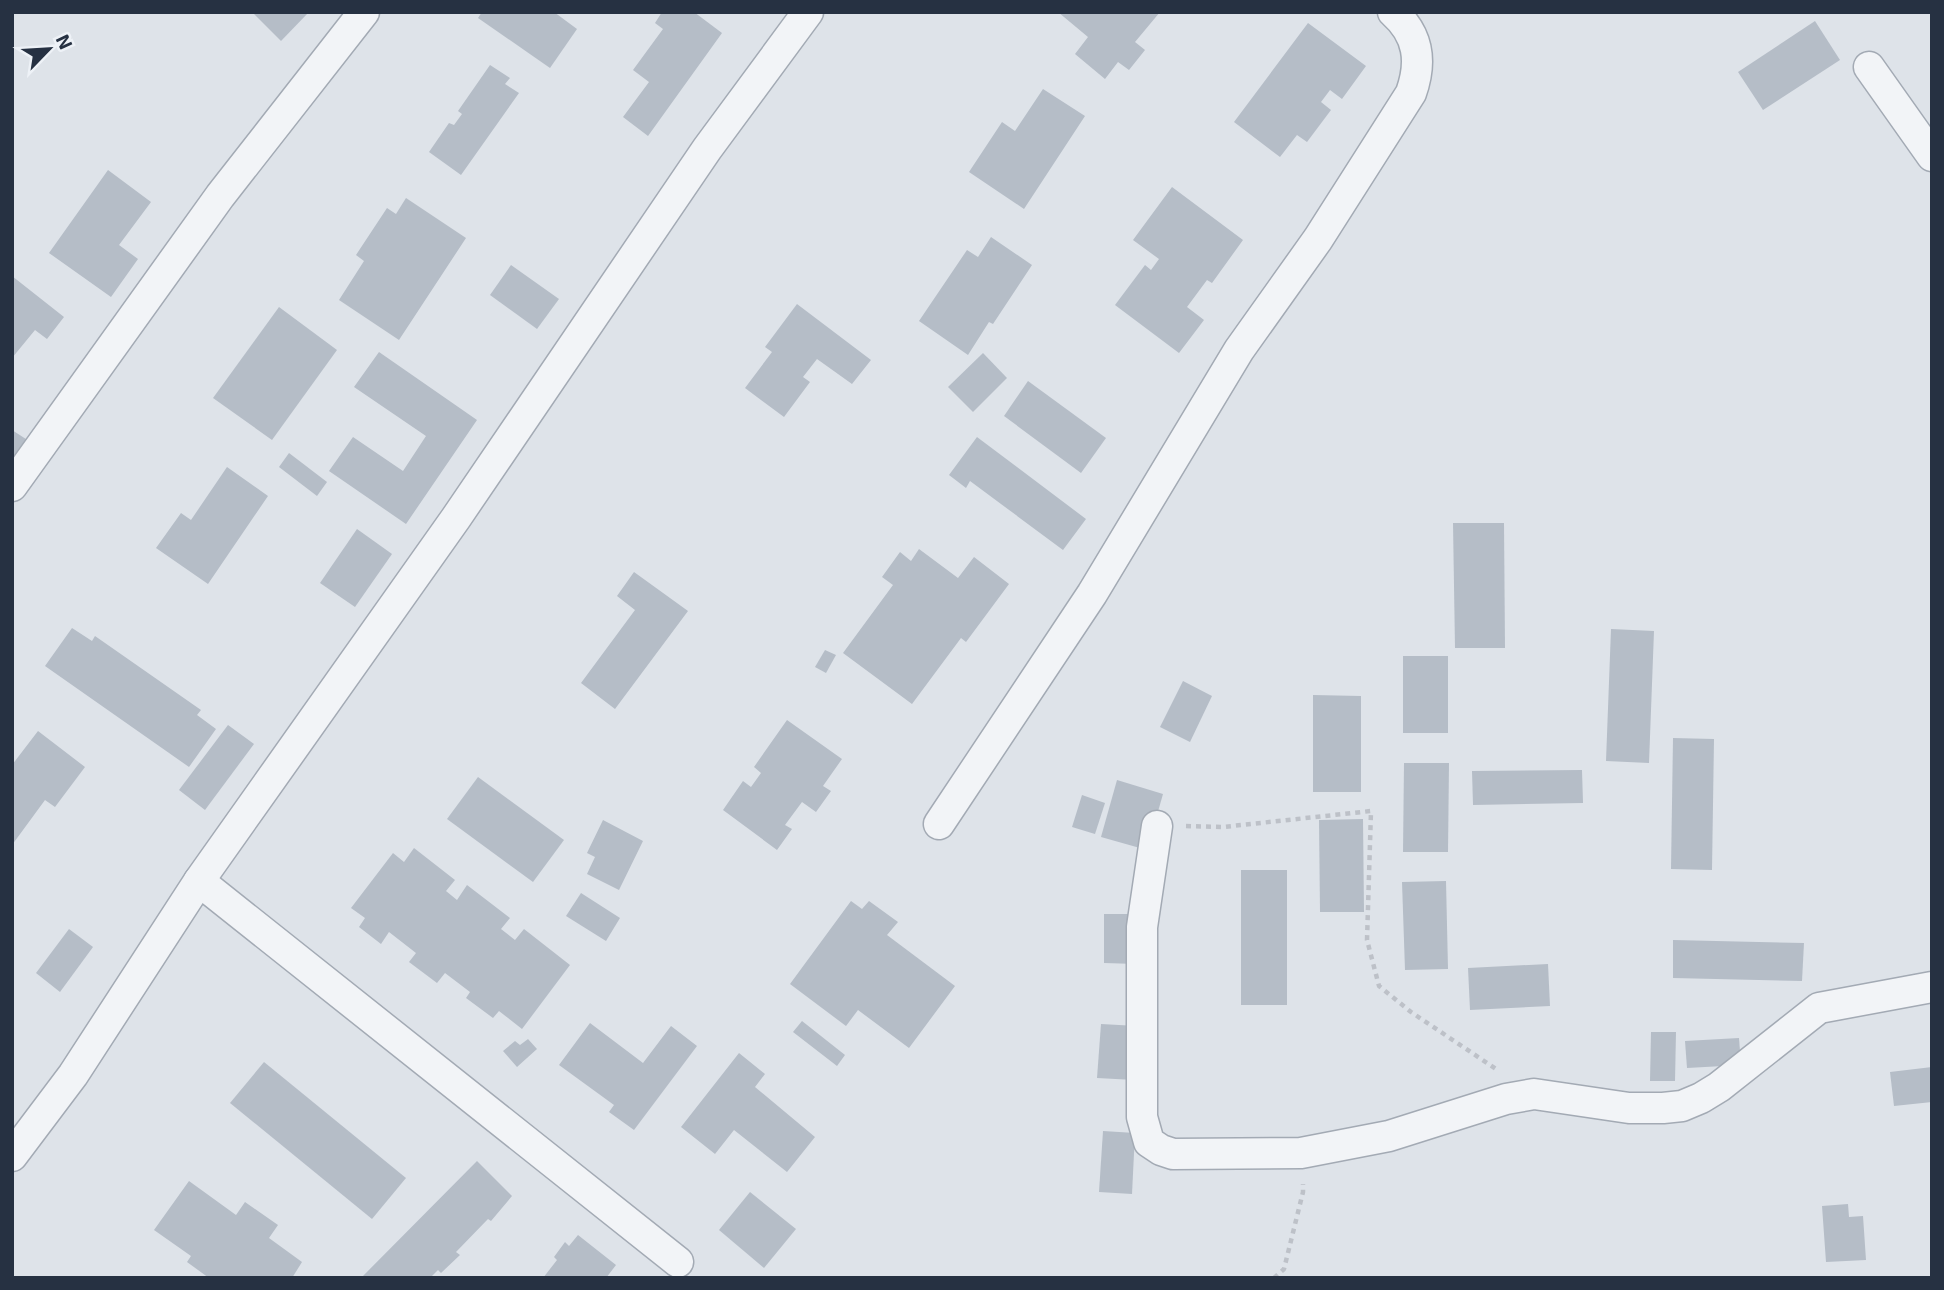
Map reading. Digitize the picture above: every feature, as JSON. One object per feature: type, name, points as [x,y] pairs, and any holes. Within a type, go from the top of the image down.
[{"type":"street","points":[[12,486],[220,196],[364,12]]},
{"type":"street","points":[[12,1156],[73,1075],[199,881],[456,518],[699,160],[808,12]]},
{"type":"street","points":[[939,824],[1092,594],[1239,349],[1318,239],[1411,93],[1418,74],[1419,51],[1410,31],[1393,12]]},
{"type":"street","points":[[1869,67],[1932,156]]},
{"type":"street","points":[[1157,826],[1142,927],[1142,1117],[1149,1142],[1173,1154],[1301,1153],[1389,1136],[1534,1094],[1629,1108],[1682,1106],[1719,1087],[1819,1008],[1932,987]]},
{"type":"street","points":[[199,881],[678,1262]]},
{"type":"path","points":[[1157,826],[1223,827],[1371,811],[1367,940],[1378,986],[1410,1012],[1534,1094]]},
{"type":"path","points":[[1274,1278],[1284,1269],[1303,1192],[1301,1153]]},
{"type":"building","points":[[252,12],[309,12],[281,41]]},
{"type":"building","points":[[482,12],[554,12],[577,29],[550,68],[478,18]]},
{"type":"building","points":[[662,12],[694,12],[722,33],[648,136],[623,117],[649,82],[633,70],[663,29],[655,23]]},
{"type":"building","points":[[1058,12],[1160,12],[1135,42],[1145,50],[1129,70],[1118,62],[1105,79],[1075,54],[1088,37]]},
{"type":"building","points":[[1815,21],[1840,60],[1763,110],[1738,72]]},
{"type":"building","points":[[1308,23],[1366,66],[1342,99],[1330,90],[1321,102],[1331,110],[1307,142],[1297,135],[1280,157],[1234,122]]},
{"type":"building","points":[[490,65],[510,78],[505,84],[519,93],[461,175],[429,152],[449,123],[454,125],[462,114],[458,111]]},
{"type":"building","points":[[1043,89],[1085,116],[1024,209],[969,172],[1002,122],[1015,131]]},
{"type":"building","points":[[108,170],[151,202],[119,245],[138,259],[111,297],[49,253]]},
{"type":"building","points":[[1172,187],[1243,240],[1212,283],[1207,280],[1187,307],[1204,320],[1179,353],[1115,305],[1145,265],[1151,270],[1159,259],[1133,240]]},
{"type":"building","points":[[406,198],[466,238],[399,340],[339,300],[364,261],[356,255],[387,208],[396,214]]},
{"type":"building","points":[[991,237],[1032,265],[993,324],[989,322],[968,355],[919,321],[967,250],[978,257]]},
{"type":"building","points":[[511,265],[559,299],[537,329],[490,295]]},
{"type":"building","points":[[12,276],[64,317],[47,339],[35,330],[12,358]]},
{"type":"building","points":[[797,304],[871,360],[852,384],[817,359],[803,377],[810,382],[784,417],[745,388],[772,352],[765,347]]},
{"type":"building","points":[[279,307],[337,350],[272,440],[213,398]]},
{"type":"building","points":[[379,352],[477,420],[406,524],[329,471],[353,437],[403,471],[426,436],[354,387]]},
{"type":"building","points":[[983,353],[1007,378],[973,412],[948,387]]},
{"type":"building","points":[[1028,381],[1106,438],[1081,473],[1004,416]]},
{"type":"building","points":[[12,430],[29,441],[12,467]]},
{"type":"building","points":[[977,437],[1086,519],[1063,550],[970,481],[966,488],[949,475]]},
{"type":"building","points":[[289,453],[327,482],[317,496],[279,467]]},
{"type":"building","points":[[227,467],[268,496],[208,584],[156,548],[181,513],[191,520]]},
{"type":"building","points":[[1453,523],[1504,523],[1505,648],[1455,648]]},
{"type":"building","points":[[357,529],[392,554],[355,607],[320,583]]},
{"type":"building","points":[[919,549],[958,578],[974,557],[1009,584],[966,642],[961,638],[912,704],[843,653],[893,585],[882,577],[900,552],[911,561]]},
{"type":"building","points":[[634,572],[688,611],[615,709],[581,683],[635,610],[617,596]]},
{"type":"building","points":[[72,628],[92,641],[95,636],[201,710],[197,715],[216,729],[189,767],[45,666]]},
{"type":"building","points":[[1611,629],[1654,631],[1649,763],[1606,761]]},
{"type":"building","points":[[825,650],[836,655],[826,673],[815,667]]},
{"type":"building","points":[[1403,656],[1448,656],[1448,733],[1403,733]]},
{"type":"building","points":[[1183,681],[1212,696],[1190,742],[1160,727]]},
{"type":"building","points":[[1313,695],[1361,696],[1361,792],[1313,792]]},
{"type":"building","points":[[787,720],[842,759],[823,786],[831,791],[816,812],[802,802],[785,825],[792,829],[777,850],[723,810],[743,781],[751,787],[761,773],[754,767]]},
{"type":"building","points":[[228,725],[254,744],[205,810],[179,790]]},
{"type":"building","points":[[38,731],[85,767],[55,807],[45,800],[12,845],[12,765]]},
{"type":"building","points":[[1673,738],[1714,739],[1712,870],[1671,869]]},
{"type":"building","points":[[1404,763],[1449,763],[1448,852],[1403,852]]},
{"type":"building","points":[[1582,770],[1583,803],[1473,805],[1472,771]]},
{"type":"building","points":[[478,777],[564,840],[533,882],[447,819]]},
{"type":"building","points":[[1117,780],[1163,794],[1147,850],[1101,837]]},
{"type":"building","points":[[1082,795],[1105,803],[1095,834],[1072,827]]},
{"type":"building","points":[[1363,819],[1364,912],[1320,912],[1319,820]]},
{"type":"building","points":[[603,820],[643,841],[619,890],[587,874],[595,857],[587,853]]},
{"type":"building","points":[[414,848],[455,880],[446,891],[457,900],[467,885],[510,918],[501,929],[515,940],[524,929],[570,965],[522,1029],[499,1011],[493,1018],[466,998],[470,992],[445,973],[437,983],[409,962],[416,953],[389,932],[381,944],[359,927],[365,918],[351,908],[393,853],[404,862]]},
{"type":"building","points":[[1241,870],[1287,870],[1287,1005],[1241,1005]]},
{"type":"building","points":[[1446,881],[1448,969],[1405,970],[1402,882]]},
{"type":"building","points":[[581,893],[620,918],[606,941],[566,916]]},
{"type":"building","points":[[851,901],[862,909],[869,901],[898,922],[887,935],[955,986],[909,1048],[858,1010],[846,1026],[790,984]]},
{"type":"building","points":[[1104,914],[1136,914],[1136,964],[1104,963]]},
{"type":"building","points":[[69,929],[93,947],[60,992],[36,973]]},
{"type":"building","points":[[1673,940],[1804,943],[1802,981],[1673,978]]},
{"type":"building","points":[[1548,964],[1550,1006],[1470,1010],[1468,968]]},
{"type":"building","points":[[802,1021],[845,1055],[837,1066],[793,1032]]},
{"type":"building","points":[[590,1023],[643,1063],[671,1026],[697,1046],[634,1130],[609,1112],[614,1105],[559,1065]]},
{"type":"building","points":[[1101,1024],[1137,1026],[1134,1080],[1097,1078]]},
{"type":"building","points":[[1651,1032],[1676,1032],[1675,1081],[1650,1081]]},
{"type":"building","points":[[1739,1038],[1741,1065],[1687,1068],[1685,1041]]},
{"type":"building","points":[[528,1039],[537,1049],[517,1067],[503,1051],[515,1041],[520,1045]]},
{"type":"building","points":[[739,1053],[765,1074],[755,1087],[815,1137],[787,1172],[734,1130],[715,1154],[681,1127]]},
{"type":"building","points":[[264,1062],[406,1178],[372,1219],[230,1103]]},
{"type":"building","points":[[1932,1067],[1932,1102],[1894,1106],[1890,1072]]},
{"type":"building","points":[[1103,1131],[1135,1133],[1132,1194],[1099,1192]]},
{"type":"building","points":[[477,1161],[512,1196],[491,1221],[488,1219],[456,1252],[460,1255],[441,1273],[438,1270],[430,1278],[361,1278]]},
{"type":"building","points":[[189,1181],[236,1215],[245,1202],[278,1225],[269,1238],[302,1262],[292,1278],[209,1278],[187,1262],[191,1256],[154,1230]]},
{"type":"building","points":[[750,1192],[796,1229],[764,1268],[719,1230]]},
{"type":"building","points":[[1848,1204],[1849,1217],[1863,1216],[1866,1260],[1826,1262],[1822,1206]]},
{"type":"building","points":[[578,1235],[616,1265],[606,1278],[543,1278],[557,1260],[554,1257],[565,1242],[569,1246]]}]
